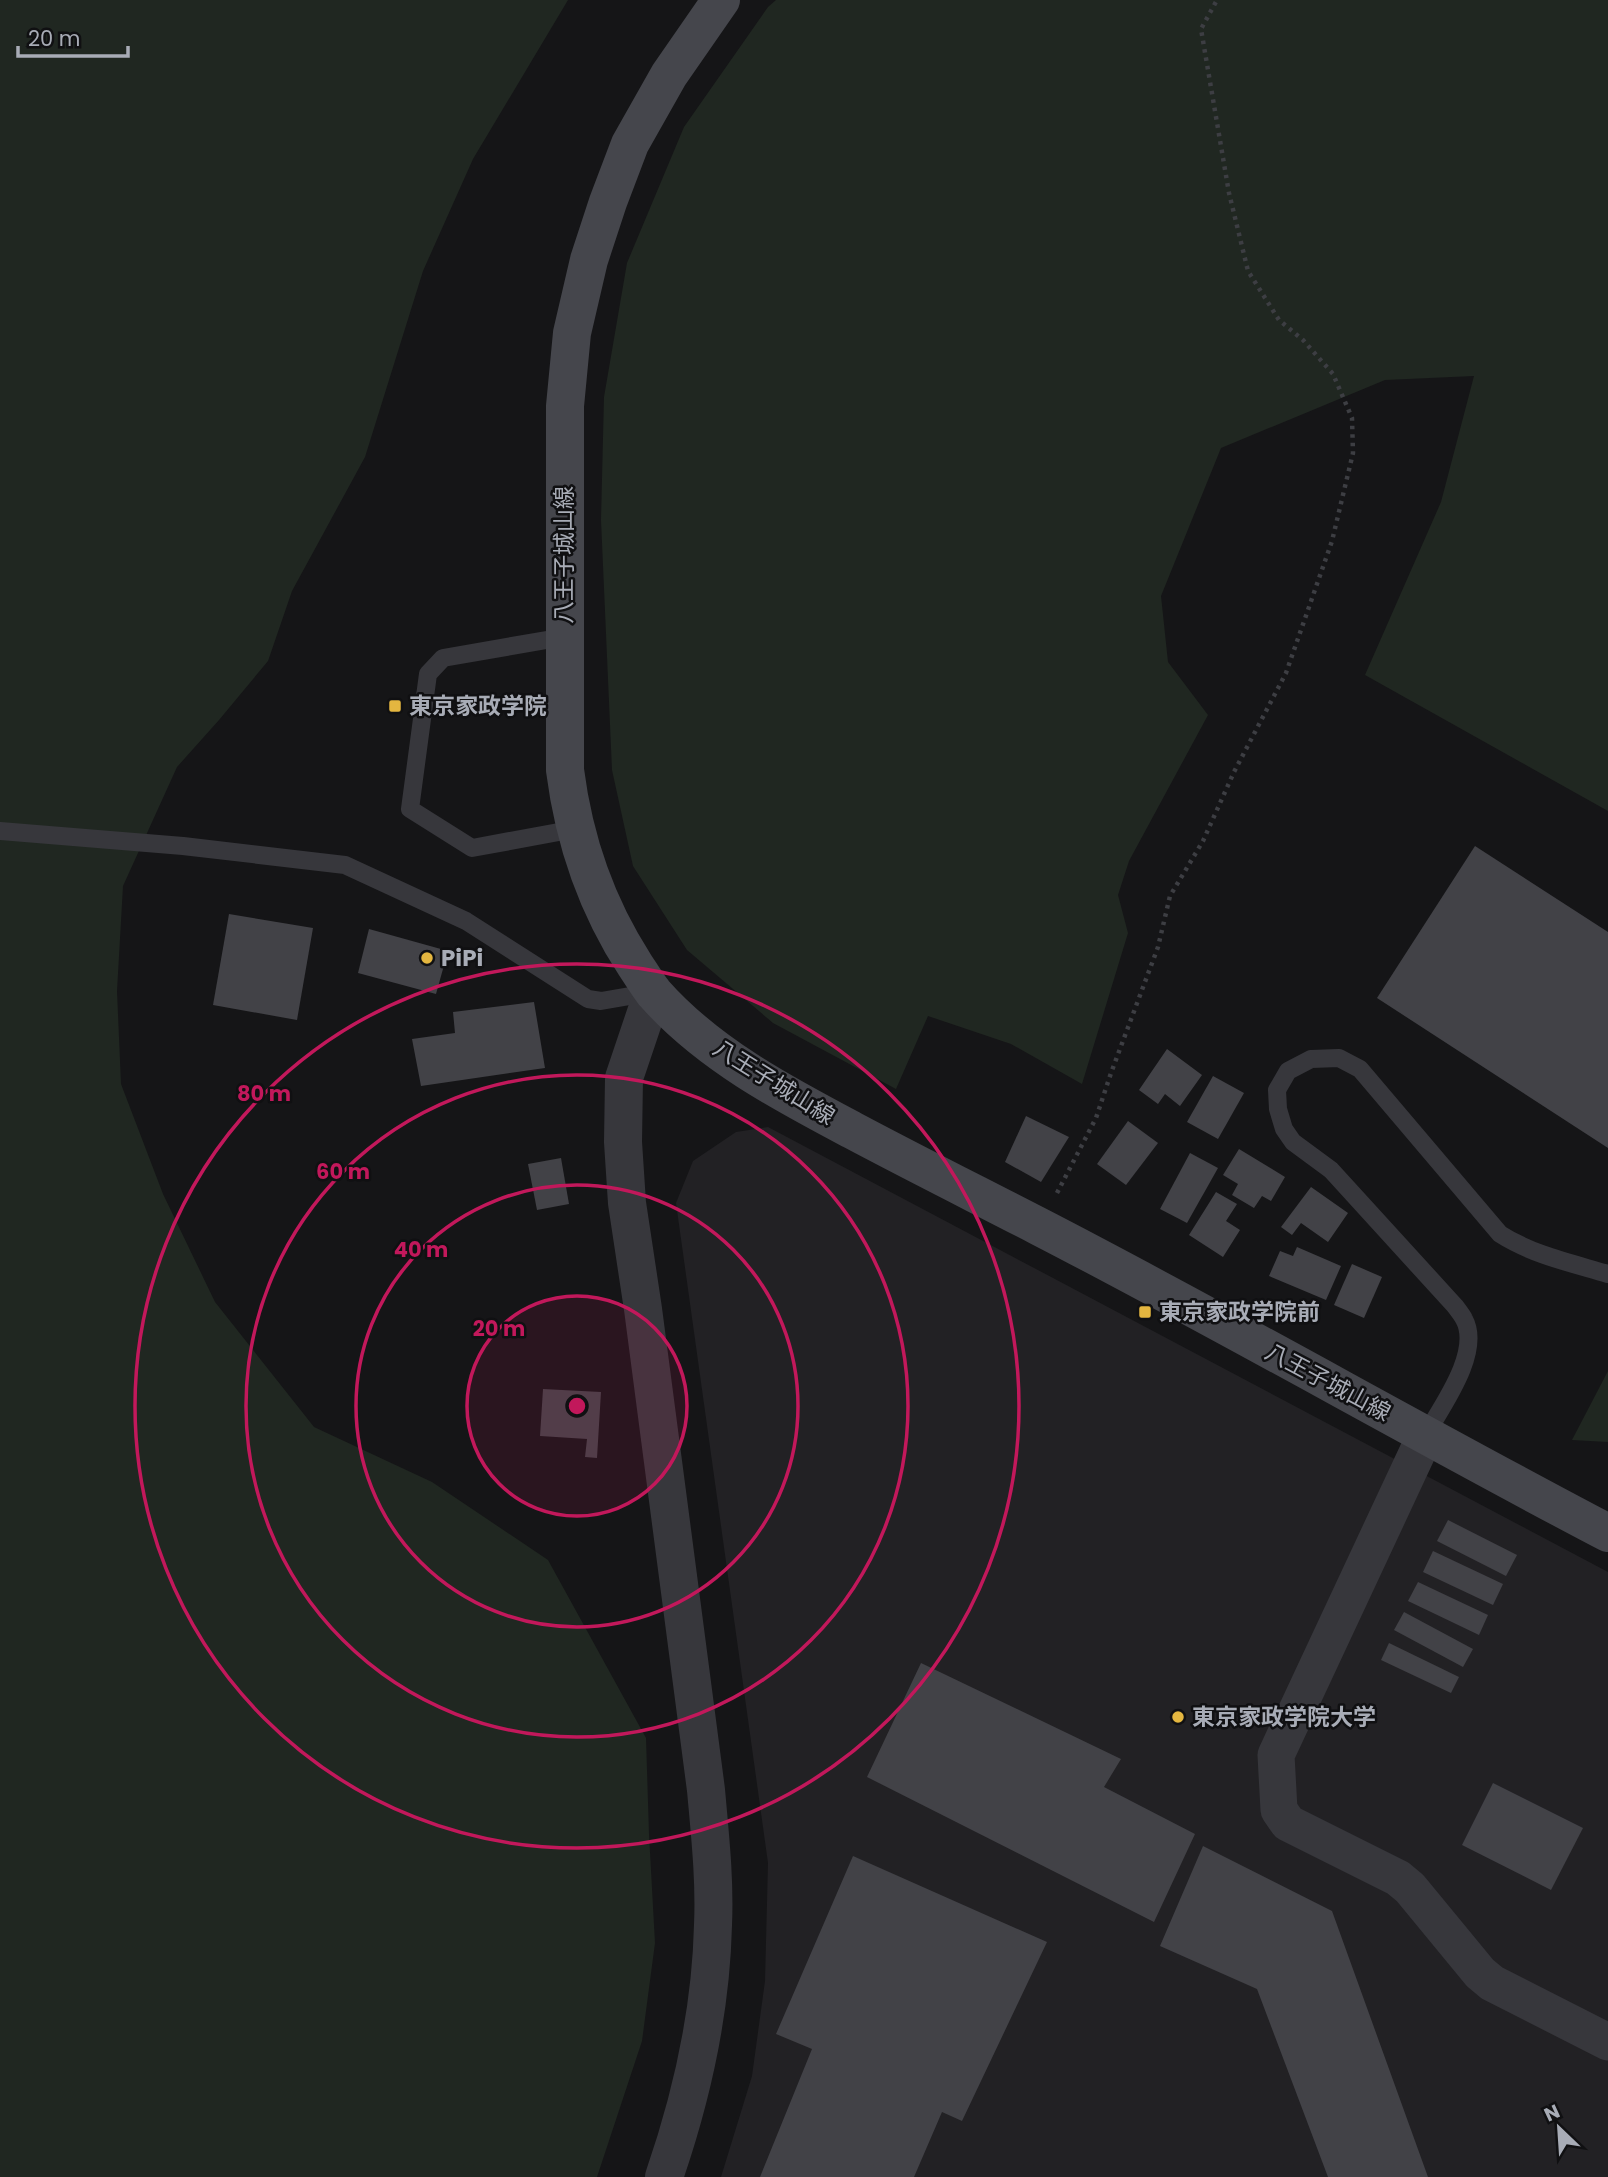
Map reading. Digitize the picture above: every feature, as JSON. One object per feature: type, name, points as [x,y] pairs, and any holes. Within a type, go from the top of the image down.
[{"type":"main road","name":"八王子城山線","points":[[721,0],[669,75],[630,144],[589,260],[572,333],[565,406],[565,770],[583,859],[621,944],[653,992],[729,1058],[782,1093],[1039,1227],[1608,1533]]},
{"type":"street","points":[[653,992],[624,1078],[627,1203],[706,1790],[714,1904],[709,1979],[698,2056],[664,2177]]},
{"type":"street","points":[[1426,1434],[1276,1755],[1279,1810],[1288,1823],[1398,1878],[1410,1888],[1480,1973],[1492,1983],[1608,2042]]},
{"type":"lane","points":[[564,637],[443,658],[428,674],[410,809],[472,848],[575,829]]},
{"type":"lane","points":[[0,831],[183,846],[345,865],[466,921],[588,999],[601,1001],[653,992]]},
{"type":"lane","points":[[1426,1434],[1464,1365],[1469,1338],[1465,1321],[1455,1306],[1331,1170],[1293,1142],[1284,1129],[1278,1109],[1277,1090],[1288,1071],[1311,1059],[1339,1058],[1360,1069],[1500,1234],[1543,1254],[1608,1273]]},
{"type":"path","points":[[1039,1227],[1096,1118],[1158,947],[1170,896],[1203,841],[1234,772],[1286,673],[1332,541],[1353,453],[1352,418],[1333,374],[1303,340],[1279,320],[1248,271],[1229,193],[1201,29],[1217,0]]},
{"type":"shaded area","points":[[0,0],[568,0],[473,159],[423,271],[365,457],[292,591],[268,661],[177,767],[123,886],[117,991],[121,1084],[163,1194],[215,1302],[314,1427],[432,1482],[548,1560],[646,1738],[655,1943],[642,2041],[597,2177],[0,2177]]},
{"type":"shaded area","points":[[776,0],[1608,0],[1608,811],[1365,675],[1441,502],[1474,376],[1385,380],[1221,448],[1161,596],[1168,662],[1208,715],[1129,861],[1118,895],[1128,933],[1082,1084],[1011,1044],[928,1016],[896,1089],[773,1023],[687,950],[633,866],[612,770],[601,520],[604,397],[627,263],[684,127],[768,7]]},
{"type":"shaded area","name":"東京家政学院大学","points":[[768,1127],[1608,1572],[1608,2177],[721,2177],[752,2076],[765,1981],[768,1863],[676,1203],[693,1161],[736,1132]]},
{"type":"shaded area","points":[[1608,1371],[1608,1442],[1572,1440]]},
{"type":"building","points":[[1475,846],[1608,932],[1608,1148],[1377,998]]},
{"type":"building","points":[[229,914],[313,928],[297,1020],[213,1005]]},
{"type":"building","points":[[369,929],[448,951],[436,994],[358,973]]},
{"type":"building","points":[[534,1002],[545,1068],[421,1086],[412,1039],[455,1033],[453,1012]]},
{"type":"building","points":[[1167,1049],[1202,1075],[1180,1106],[1165,1094],[1158,1104],[1139,1090]]},
{"type":"building","points":[[1213,1076],[1244,1093],[1218,1139],[1187,1122]]},
{"type":"building","points":[[1026,1116],[1069,1137],[1041,1182],[1005,1162]]},
{"type":"building","points":[[1128,1121],[1158,1143],[1126,1185],[1097,1164]]},
{"type":"building","points":[[1239,1149],[1285,1177],[1271,1201],[1262,1196],[1254,1208],[1232,1195],[1238,1184],[1223,1175]]},
{"type":"building","points":[[1190,1153],[1218,1168],[1187,1223],[1160,1209]]},
{"type":"building","points":[[561,1158],[569,1204],[537,1210],[528,1164]]},
{"type":"building","points":[[1311,1187],[1348,1213],[1328,1242],[1301,1223],[1292,1235],[1281,1227]]},
{"type":"building","points":[[1216,1192],[1237,1204],[1226,1221],[1240,1230],[1223,1257],[1189,1235]]},
{"type":"building","points":[[1297,1247],[1341,1266],[1326,1300],[1269,1276],[1280,1251],[1293,1256]]},
{"type":"building","points":[[1352,1264],[1382,1277],[1364,1318],[1334,1305]]},
{"type":"building","points":[[543,1389],[601,1392],[597,1458],[585,1457],[587,1439],[540,1436]]},
{"type":"building","points":[[1448,1520],[1517,1555],[1506,1576],[1437,1541]]},
{"type":"building","points":[[1433,1551],[1503,1584],[1493,1605],[1423,1572]]},
{"type":"building","points":[[1418,1582],[1488,1615],[1479,1635],[1408,1601]]},
{"type":"building","points":[[1404,1612],[1473,1649],[1463,1667],[1394,1630]]},
{"type":"building","points":[[1389,1643],[1459,1677],[1451,1693],[1381,1660]]},
{"type":"building","points":[[921,1663],[1121,1759],[1104,1787],[1195,1834],[1154,1922],[867,1777]]},
{"type":"building","points":[[1493,1783],[1583,1828],[1551,1890],[1462,1845]]},
{"type":"building","points":[[1203,1846],[1332,1911],[1428,2177],[1328,2177],[1257,1989],[1160,1946]]},
{"type":"building","points":[[853,1856],[1047,1942],[962,2121],[942,2112],[914,2177],[760,2177],[812,2049],[776,2034]]},
{"type":"place","name":"東京家政学院","points":[[395,706]]},
{"type":"place","name":"PiPi","points":[[427,958]]},
{"type":"place","name":"東京家政学院前","points":[[1145,1312]]},
{"type":"place","name":"東京家政学院大学","points":[[1178,1717]]}]
